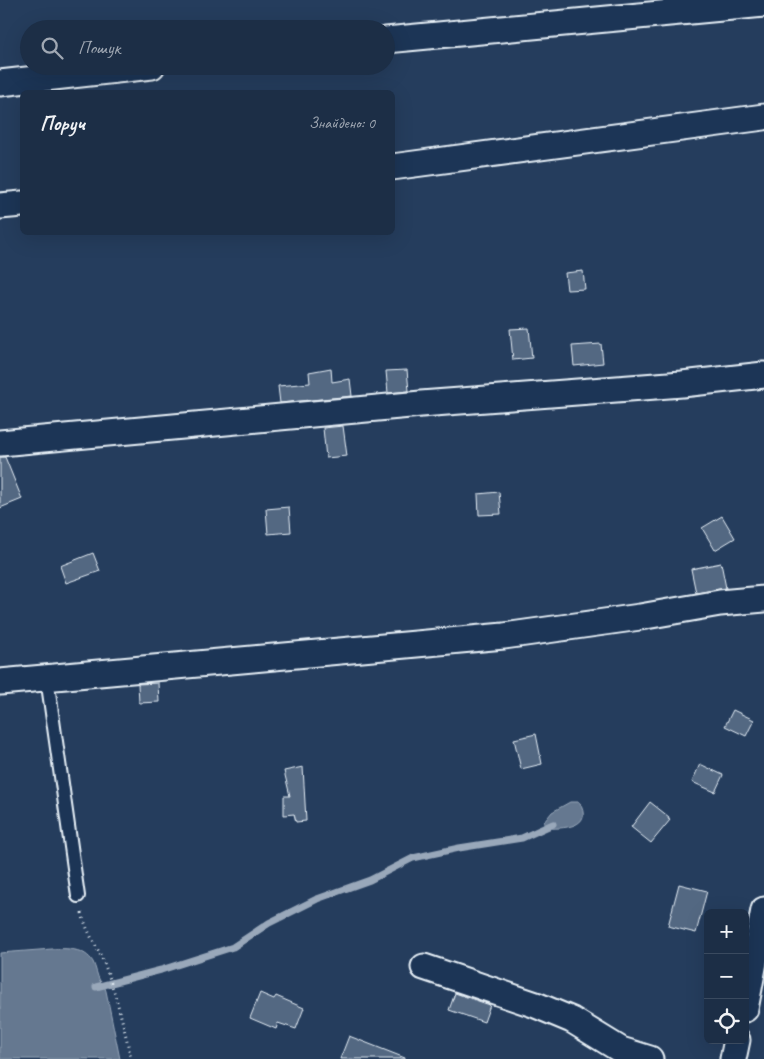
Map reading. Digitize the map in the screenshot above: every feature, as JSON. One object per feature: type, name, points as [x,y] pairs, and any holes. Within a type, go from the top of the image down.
[{"type":"street","points":[[395,39],[764,4]]},
{"type":"street","points":[[0,83],[72,75]]},
{"type":"street","points":[[395,168],[764,117]]},
{"type":"street","points":[[0,206],[20,204]]},
{"type":"street","points":[[0,443],[421,404],[682,384],[764,375]]},
{"type":"street","points":[[0,682],[504,636],[640,617],[720,603],[764,599]]},
{"type":"street","points":[[747,999],[764,910]]},
{"type":"street","points":[[424,966],[536,1005],[572,1020],[621,1050],[650,1059]]},
{"type":"street","points":[[733,1059],[737,1044]]},
{"type":"lane","points":[[47,678],[78,896]]},
{"type":"path","points":[[78,896],[84,923],[103,960],[113,986],[123,1019],[131,1059]]},
{"type":"water","points":[[570,802],[579,802],[583,811],[583,817],[580,822],[567,827],[544,828],[544,822],[552,812]]},
{"type":"water","points":[[52,949],[80,951],[90,957],[106,991],[120,1059],[0,1059],[0,953]]},
{"type":"building","points":[[583,271],[585,289],[567,290],[565,273]]},
{"type":"building","points":[[529,328],[532,358],[513,360],[510,329]]},
{"type":"building","points":[[601,344],[603,363],[574,366],[572,346]]},
{"type":"building","points":[[331,368],[332,382],[350,379],[352,396],[280,403],[278,386],[310,383],[309,372]]},
{"type":"building","points":[[407,370],[409,391],[388,393],[386,371]]},
{"type":"building","points":[[343,426],[347,456],[326,458],[323,428]]},
{"type":"building","points":[[0,457],[5,457],[22,499],[0,508]]},
{"type":"building","points":[[499,492],[501,514],[479,515],[478,494]]},
{"type":"building","points":[[289,507],[291,532],[268,534],[266,509]]},
{"type":"building","points":[[722,516],[735,538],[715,550],[702,528]]},
{"type":"building","points":[[93,553],[100,571],[66,583],[60,566]]},
{"type":"building","points":[[721,563],[726,588],[696,593],[691,569]]},
{"type":"building","points":[[158,683],[159,702],[139,703],[138,684]]},
{"type":"building","points":[[733,710],[754,720],[746,736],[725,726]]},
{"type":"building","points":[[536,734],[542,764],[521,769],[514,739]]},
{"type":"building","points":[[700,764],[723,775],[715,792],[692,782]]},
{"type":"building","points":[[303,767],[306,821],[296,822],[294,814],[284,815],[284,796],[290,796],[284,771]]},
{"type":"building","points":[[650,802],[669,817],[668,819],[670,820],[651,843],[631,827]]},
{"type":"building","points":[[679,884],[707,891],[696,933],[668,926]]},
{"type":"building","points":[[260,993],[274,999],[276,996],[304,1008],[296,1029],[278,1023],[276,1029],[250,1018]]},
{"type":"building","points":[[455,993],[490,1005],[484,1022],[449,1010]]},
{"type":"building","points":[[349,1036],[405,1058],[405,1059],[340,1059]]},
{"type":"waterway","points":[[96,987],[161,970],[233,947],[269,923],[317,899],[370,880],[413,858],[459,848],[522,838],[553,824]]}]
